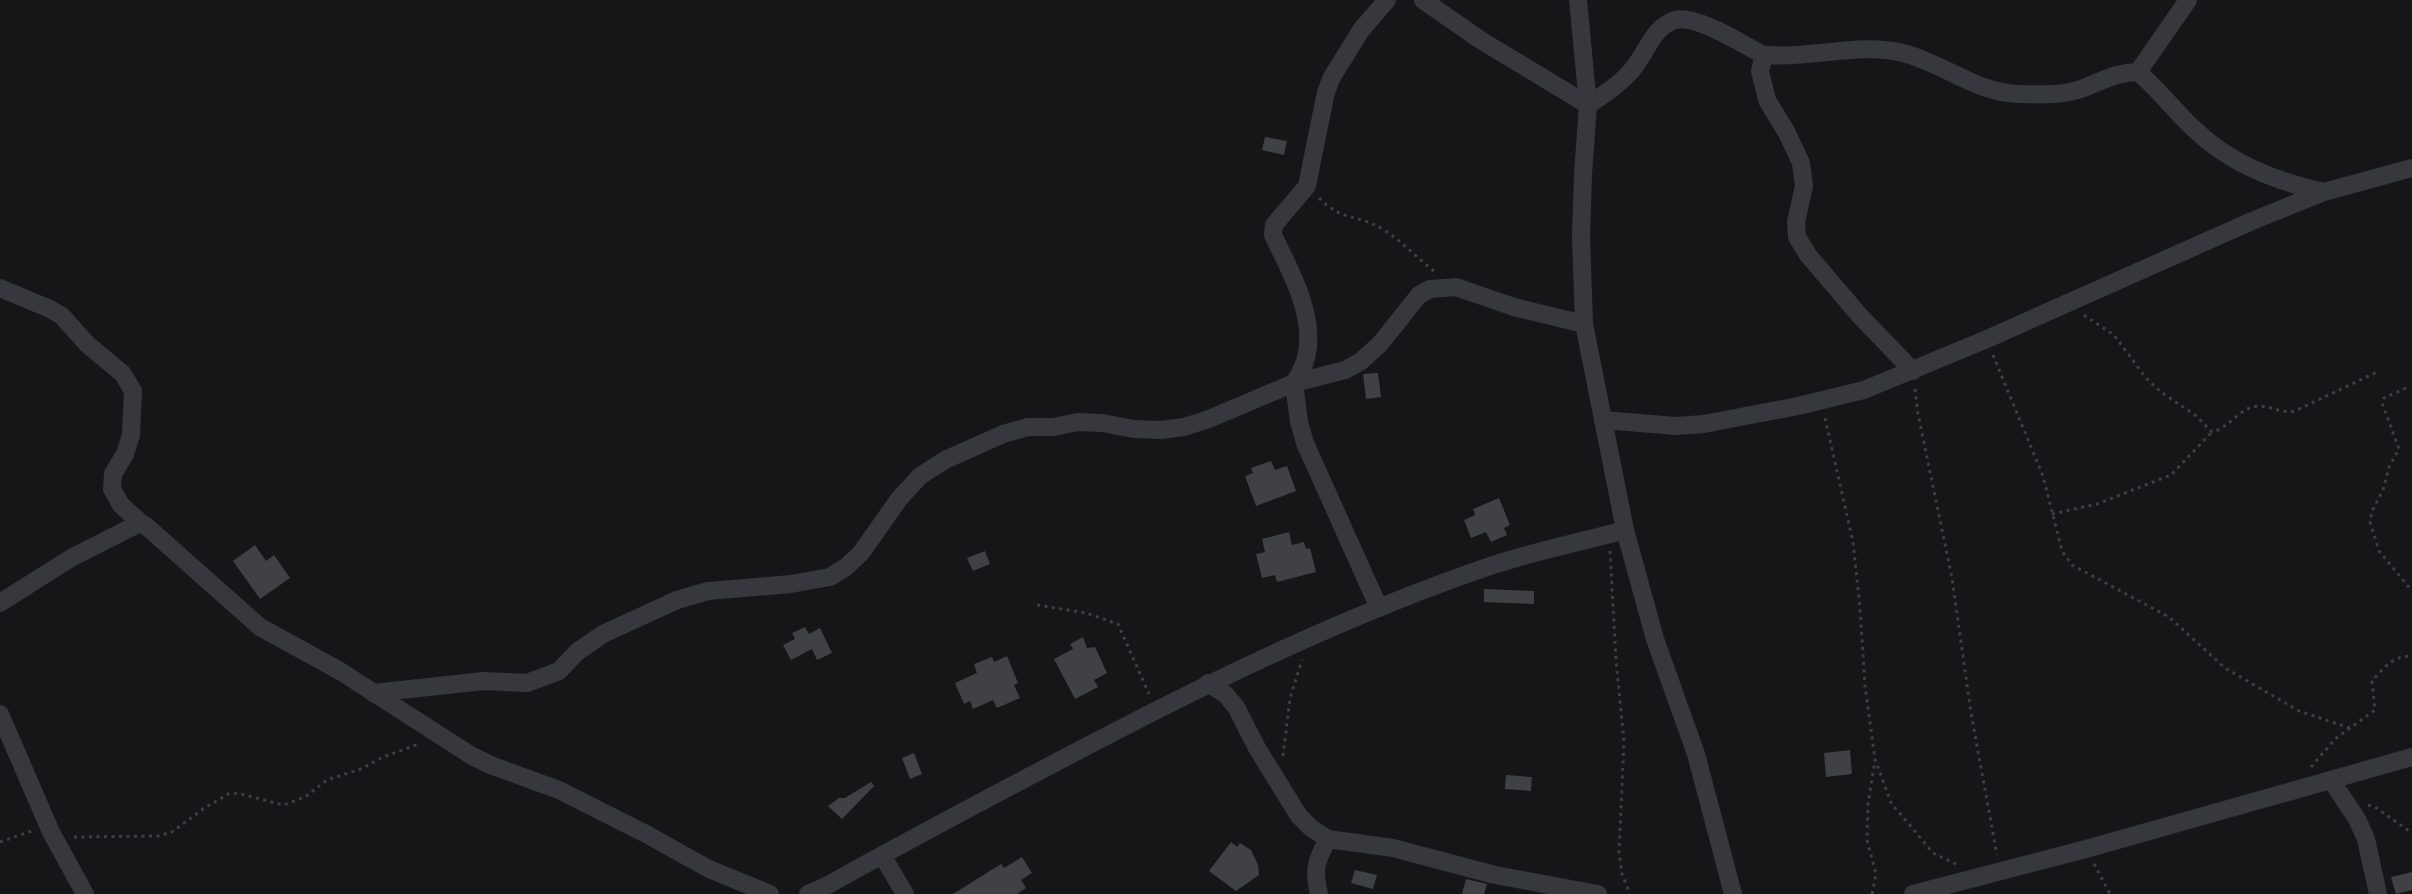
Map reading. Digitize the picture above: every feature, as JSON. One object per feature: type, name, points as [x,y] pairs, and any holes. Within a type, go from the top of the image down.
[{"type":"street","points":[[1379,608],[1305,443],[1299,422],[1294,382],[1303,371],[1309,336],[1302,297],[1273,235],[1274,225],[1307,186],[1326,92],[1332,77],[1361,30],[1388,0]]},
{"type":"street","points":[[1423,0],[1482,41],[1588,105]]},
{"type":"street","points":[[1578,0],[1588,105],[1581,237],[1584,324],[1603,420],[1617,532],[1696,754],[1733,894]]},
{"type":"street","points":[[2138,72],[2188,0]]},
{"type":"street","points":[[1588,105],[1613,88],[1632,70],[1659,30],[1677,19],[1690,20],[1764,55],[1797,56],[1883,50],[1924,60],[1984,88],[2015,94],[2062,93],[2078,90],[2106,77],[2124,72],[2138,72],[2194,130],[2221,152],[2258,173],[2287,184],[2324,192]]},
{"type":"street","points":[[1764,55],[1760,71],[1761,85],[1801,163],[1804,186],[1796,222],[1797,237],[1808,255],[1860,316],[1913,371]]},
{"type":"street","points":[[1603,420],[1676,426],[1704,424],[1821,401],[1864,390],[2068,304],[2252,221],[2324,192],[2412,168]]},
{"type":"street","points":[[373,693],[484,681],[527,683],[560,671],[577,652],[603,634],[677,600],[708,591],[780,585],[830,577],[846,567],[861,553],[898,499],[920,476],[945,460],[1003,434],[1028,427],[1053,427],[1078,422],[1102,423],[1134,429],[1184,428],[1294,382],[1345,370],[1360,362],[1380,344],[1419,295],[1430,289],[1456,287],[1514,307],[1584,324]]},
{"type":"street","points":[[0,288],[62,316],[87,344],[123,374],[133,391],[131,435],[125,454],[113,474],[112,489],[122,505],[141,523],[151,528],[208,583],[260,627],[340,671],[436,735],[472,756],[559,790],[709,869],[770,894]]},
{"type":"street","points":[[0,603],[71,558],[141,523]]},
{"type":"street","points":[[808,894],[1208,683],[1379,608],[1494,565],[1617,532]]},
{"type":"street","points":[[1208,683],[1225,693],[1236,707],[1257,748],[1299,816],[1311,828],[1329,839],[1392,848],[1495,875],[1598,894]]},
{"type":"street","points":[[0,714],[51,832],[85,894]]},
{"type":"street","points":[[1913,894],[2086,849],[2412,757]]},
{"type":"street","points":[[2331,780],[2357,819],[2366,839],[2378,894]]},
{"type":"street","points":[[1319,894],[1314,875],[1317,859],[1329,839]]},
{"type":"street","points":[[882,855],[905,894]]},
{"type":"path","points":[[1307,186],[1331,210],[1385,231],[1456,287]]},
{"type":"path","points":[[2068,304],[2114,335],[2146,378],[2161,392],[2195,415],[2212,432]]},
{"type":"path","points":[[1987,339],[2043,476],[2062,550],[2072,565],[2169,617],[2225,668],[2300,711],[2350,728]]},
{"type":"path","points":[[1913,371],[1918,414],[1952,578],[1971,713],[2000,871]]},
{"type":"path","points":[[2052,514],[2097,504],[2171,475],[2212,432],[2228,425],[2254,406],[2271,408],[2283,413],[2295,411],[2379,371]]},
{"type":"path","points":[[2406,388],[2384,398],[2382,403],[2399,449],[2389,467],[2383,490],[2372,511],[2370,522],[2379,551],[2412,591]]},
{"type":"path","points":[[1821,401],[1853,542],[1865,686],[1875,759],[1892,803],[1934,853],[1982,876]]},
{"type":"path","points":[[1617,532],[1616,660],[1624,741],[1619,853],[1622,874],[1630,894]]},
{"type":"path","points":[[1037,605],[1086,613],[1118,624],[1126,637],[1145,688],[1158,709]]},
{"type":"path","points":[[1283,760],[1290,698],[1311,637]]},
{"type":"path","points":[[2307,772],[2335,739],[2375,710],[2372,681],[2388,664],[2407,656],[2412,657]]},
{"type":"path","points":[[0,842],[30,831],[51,832],[81,838],[158,837],[172,832],[230,793],[284,806],[305,797],[327,780],[361,769],[383,757],[436,735]]},
{"type":"path","points":[[1872,894],[1876,874],[1867,840],[1868,804],[1875,759]]},
{"type":"path","points":[[2343,798],[2376,807],[2412,833]]},
{"type":"path","points":[[2086,849],[2110,894]]},
{"type":"building","points":[[1265,137],[1287,141],[1284,155],[1262,150]]},
{"type":"building","points":[[1378,373],[1381,397],[1366,399],[1363,374]]},
{"type":"building","points":[[1271,461],[1275,470],[1287,466],[1296,491],[1256,506],[1245,476],[1253,473],[1251,468]]},
{"type":"building","points":[[1499,498],[1510,525],[1504,528],[1507,535],[1491,542],[1486,532],[1471,538],[1464,520],[1475,515],[1473,509]]},
{"type":"building","points":[[1289,532],[1292,545],[1304,542],[1306,549],[1310,548],[1316,572],[1277,582],[1275,575],[1262,578],[1256,554],[1265,552],[1262,539]]},
{"type":"building","points":[[255,545],[266,561],[274,555],[290,578],[260,599],[233,561]]},
{"type":"building","points":[[985,551],[990,564],[973,571],[967,558]]},
{"type":"building","points":[[1484,589],[1534,591],[1534,604],[1484,602]]},
{"type":"building","points":[[805,627],[809,634],[820,628],[832,653],[817,660],[812,649],[791,660],[783,645],[795,639],[792,633]]},
{"type":"building","points":[[1083,637],[1087,648],[1095,647],[1107,673],[1094,680],[1098,687],[1075,699],[1054,659],[1073,649],[1070,644]]},
{"type":"building","points":[[1007,656],[1018,683],[1014,685],[1020,698],[997,708],[993,700],[973,709],[970,701],[964,704],[955,683],[977,673],[974,664],[992,657],[994,662]]},
{"type":"building","points":[[1850,750],[1852,774],[1826,777],[1824,753]]},
{"type":"building","points":[[914,753],[922,774],[910,779],[902,758]]},
{"type":"building","points":[[1506,775],[1532,777],[1531,791],[1505,789]]},
{"type":"building","points":[[871,782],[874,786],[842,819],[828,806],[839,798],[845,798]]},
{"type":"building","points":[[1231,842],[1237,847],[1240,843],[1251,850],[1258,865],[1259,875],[1236,891],[1209,871]]},
{"type":"building","points":[[1022,857],[1032,873],[1021,880],[1026,888],[1017,894],[953,894],[1001,864],[1004,868]]},
{"type":"building","points":[[1355,870],[1377,875],[1373,889],[1351,883]]},
{"type":"building","points":[[2412,872],[2412,890],[2396,894],[2391,877]]},
{"type":"building","points":[[1466,879],[1487,884],[1484,894],[1462,894]]}]
